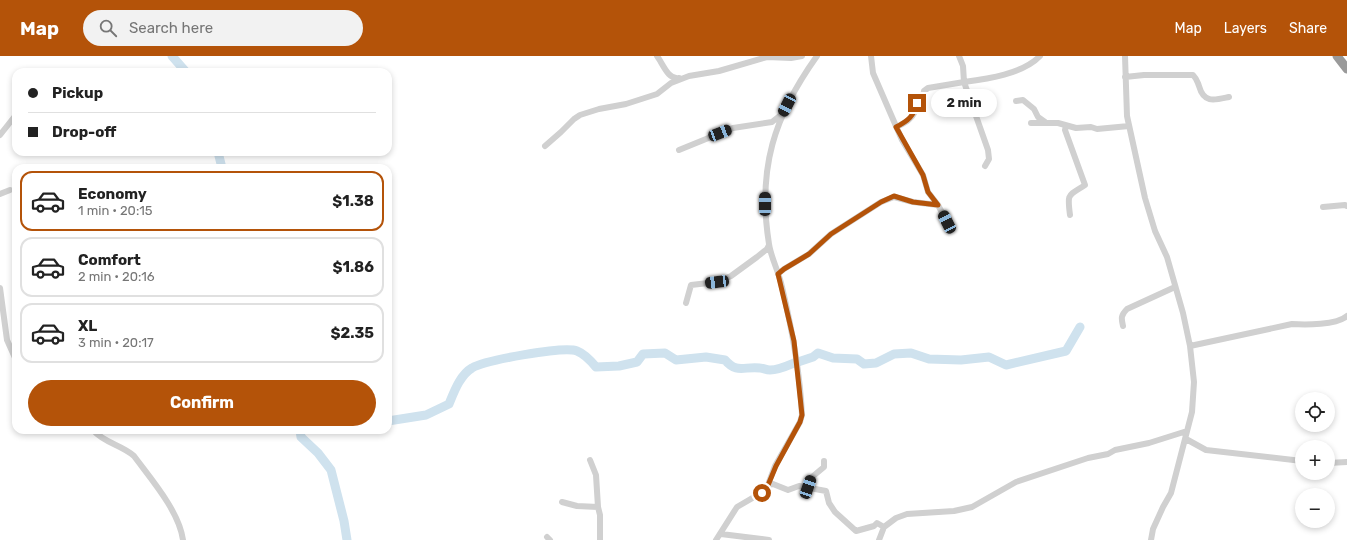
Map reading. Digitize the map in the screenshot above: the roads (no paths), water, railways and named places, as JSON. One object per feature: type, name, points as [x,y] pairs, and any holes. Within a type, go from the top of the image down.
[{"type":"highway","points":[[1337,56],[1347,70]]},
{"type":"street","points":[[657,56],[671,77],[676,78],[718,71],[767,57],[791,58],[802,56]]},
{"type":"street","points":[[716,540],[737,507],[762,493],[768,486],[776,466],[800,422],[802,415],[794,341],[778,274],[769,245],[765,204],[766,174],[771,146],[783,113],[791,97],[817,56]]},
{"type":"street","points":[[871,56],[873,73],[896,127],[923,175],[928,192],[938,205],[950,226]]},
{"type":"street","points":[[959,56],[963,66],[964,82],[988,150],[990,159],[985,166]]},
{"type":"street","points":[[896,127],[912,116],[915,112],[917,103],[923,98],[924,91],[928,88],[993,78],[1030,65],[1040,56]]},
{"type":"street","points":[[1125,56],[1127,116],[1129,126],[1145,198],[1155,231],[1167,257],[1183,313],[1190,346],[1194,382],[1194,400],[1186,439],[1171,493],[1163,507],[1150,540]]},
{"type":"street","points":[[1125,77],[1144,75],[1193,75],[1197,78],[1202,94],[1207,99],[1213,101],[1229,97]]},
{"type":"street","points":[[545,146],[580,115],[599,109],[626,104],[658,94],[671,83],[689,76]]},
{"type":"street","points":[[1016,101],[1023,100],[1034,108],[1038,117],[1045,122]]},
{"type":"street","points":[[679,150],[733,128],[772,122],[783,113]]},
{"type":"street","points":[[0,135],[12,120]]},
{"type":"street","points":[[1031,123],[1058,123],[1076,128],[1091,127],[1097,129],[1129,126]]},
{"type":"street","points":[[1066,126],[1065,130],[1085,185],[1069,195],[1070,215]]},
{"type":"street","points":[[0,194],[10,190]]},
{"type":"street","points":[[778,274],[809,254],[831,234],[881,202],[894,196],[913,202],[938,205]]},
{"type":"street","points":[[1323,207],[1347,206]]},
{"type":"street","points":[[686,303],[691,285],[717,282],[731,276],[767,249],[769,245]]},
{"type":"street","points":[[1123,326],[1121,318],[1127,309],[1175,287]]},
{"type":"street","points":[[0,288],[7,340],[12,351]]},
{"type":"street","points":[[1190,346],[1292,324],[1335,322],[1347,316]]},
{"type":"street","points":[[879,540],[884,527],[896,518],[907,514],[954,511],[972,507],[1016,482],[1088,458],[1108,454],[1115,450],[1149,443],[1187,430]]},
{"type":"street","points":[[98,434],[106,441],[134,456],[172,510],[180,527],[183,540]]},
{"type":"street","points":[[1186,439],[1206,450],[1295,460]]},
{"type":"street","points":[[590,460],[596,475],[598,507],[600,514],[600,540]]},
{"type":"street","points":[[808,487],[812,477],[824,467],[824,461]]},
{"type":"street","points":[[1335,463],[1347,462]]},
{"type":"street","points":[[768,486],[773,484],[788,490],[799,486],[826,492],[829,503],[835,512],[856,531],[874,526],[877,523],[884,527]]},
{"type":"street","points":[[562,502],[577,506],[598,507]]},
{"type":"street","points":[[721,534],[769,540]]},
{"type":"waterway","points":[[172,56],[182,68]]},
{"type":"waterway","points":[[219,156],[221,164]]},
{"type":"waterway","points":[[798,362],[813,357],[818,353],[833,358],[857,359],[864,364],[876,363],[894,354],[911,353],[929,359],[961,360],[989,357],[1006,365],[1066,351],[1080,327]]},
{"type":"waterway","points":[[392,420],[426,415],[449,404],[461,379],[472,368],[492,361],[541,352],[557,350],[577,351],[590,360],[596,367],[619,366],[637,362],[643,354],[665,353],[676,360],[706,357],[725,360],[733,367],[737,368],[761,368],[773,370],[794,363]]},
{"type":"waterway","points":[[301,434],[301,437],[318,453],[331,470],[344,521],[347,540]]}]
